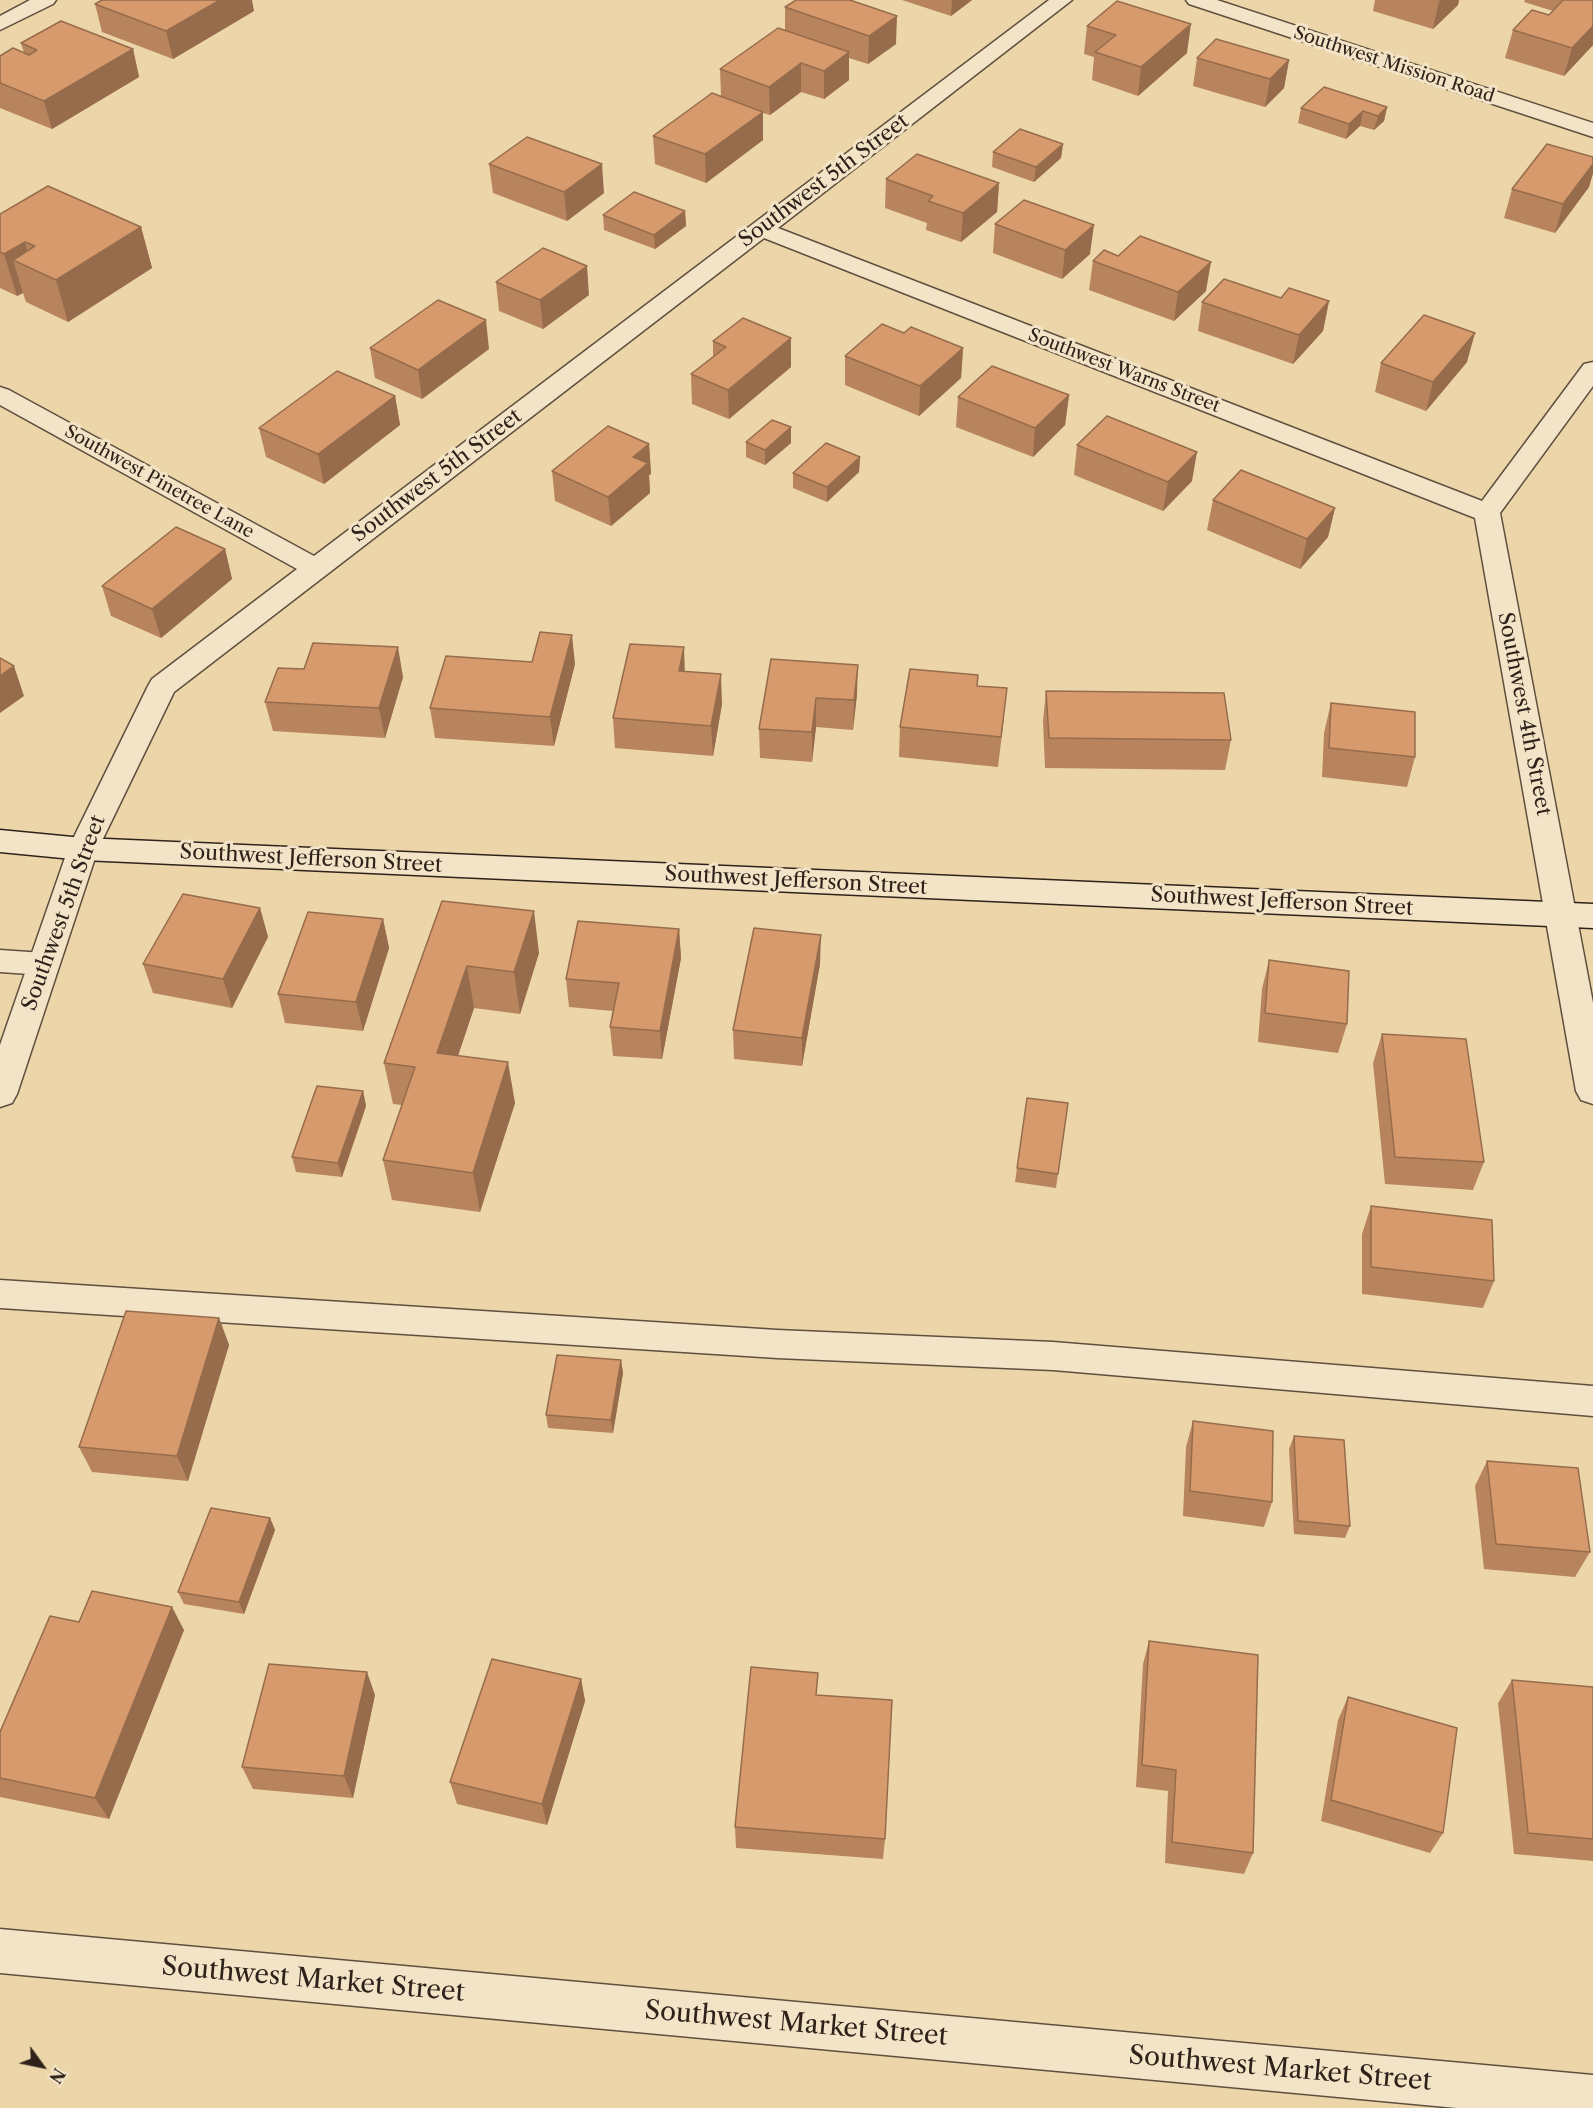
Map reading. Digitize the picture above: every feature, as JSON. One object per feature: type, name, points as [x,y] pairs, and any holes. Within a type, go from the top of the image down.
[{"type":"street","points":[[0,24],[46,0]]},
{"type":"street","name":"Southwest 5th Street","points":[[0,1094],[83,849],[162,686],[1062,0]]},
{"type":"street","name":"Southwest Mission Road","points":[[1196,0],[1593,130]]},
{"type":"street","name":"Southwest Warns Street","points":[[761,229],[1487,513]]},
{"type":"street","points":[[1487,513],[1593,369]]},
{"type":"street","name":"Southwest Pinetree Lane","points":[[0,395],[317,569]]},
{"type":"street","name":"Southwest 4th Street","points":[[1487,513],[1593,1091]]},
{"type":"street","name":"Southwest Jefferson Street","points":[[0,841],[83,849],[1593,916]]},
{"type":"street","name":"Southwest Market Street","points":[[0,1951],[1593,2098]]},
{"type":"lane","points":[[0,961],[44,964]]},
{"type":"lane","points":[[0,1294],[777,1344],[1053,1356],[1593,1401]]},
{"type":"building","points":[[102,0],[220,0],[166,31],[95,4]]},
{"type":"building","points":[[796,0],[850,0],[897,16],[869,36],[785,7]]},
{"type":"building","points":[[1563,0],[1593,0],[1593,26],[1572,48],[1513,30],[1532,10],[1549,15]]},
{"type":"building","points":[[1117,1],[1191,24],[1141,67],[1095,52],[1116,35],[1087,26]]},
{"type":"building","points":[[61,21],[133,49],[44,101],[0,83],[0,56],[13,48],[29,55],[37,50],[21,43]]},
{"type":"building","points":[[778,28],[849,52],[824,71],[801,63],[769,87],[720,69]]},
{"type":"building","points":[[1216,39],[1289,60],[1270,79],[1197,58]]},
{"type":"building","points":[[1324,87],[1387,107],[1378,116],[1363,111],[1349,124],[1301,108]]},
{"type":"building","points":[[712,93],[763,112],[705,154],[653,136]]},
{"type":"building","points":[[1020,129],[1063,144],[1036,167],[993,152]]},
{"type":"building","points":[[527,137],[602,164],[564,192],[489,164]]},
{"type":"building","points":[[1547,144],[1593,157],[1593,164],[1563,204],[1512,189]]},
{"type":"building","points":[[917,154],[999,183],[963,213],[928,201],[933,196],[886,179]]},
{"type":"building","points":[[48,186],[141,227],[56,280],[13,260],[35,246],[25,242],[4,254],[0,252],[0,214]]},
{"type":"building","points":[[634,192],[685,211],[654,235],[603,215]]},
{"type":"building","points":[[1024,200],[1094,225],[1065,250],[995,224]]},
{"type":"building","points":[[1140,236],[1211,262],[1178,292],[1093,261],[1104,250],[1118,256]]},
{"type":"building","points":[[543,248],[587,266],[540,300],[496,282]]},
{"type":"building","points":[[1224,279],[1281,298],[1289,288],[1329,301],[1299,335],[1202,302]]},
{"type":"building","points":[[438,300],[486,320],[418,370],[370,348]]},
{"type":"building","points":[[1424,315],[1475,333],[1433,382],[1381,363]]},
{"type":"building","points":[[743,318],[791,338],[728,390],[691,374],[726,347],[713,341]]},
{"type":"building","points":[[882,324],[904,333],[911,327],[963,348],[920,386],[845,356]]},
{"type":"building","points":[[992,366],[1069,395],[1035,428],[958,397]]},
{"type":"building","points":[[337,371],[395,396],[318,454],[259,428]]},
{"type":"building","points":[[1107,416],[1197,452],[1168,482],[1077,445]]},
{"type":"building","points":[[772,420],[791,427],[765,450],[746,442]]},
{"type":"building","points":[[608,426],[649,444],[633,457],[648,463],[608,497],[552,471]]},
{"type":"building","points":[[826,443],[860,457],[827,487],[793,473]]},
{"type":"building","points":[[1241,470],[1335,508],[1307,539],[1213,500]]},
{"type":"building","points":[[176,527],[225,549],[152,609],[102,586]]},
{"type":"building","points":[[540,632],[572,635],[550,717],[430,708],[446,656],[532,662]]},
{"type":"building","points":[[313,643],[398,647],[379,708],[265,702],[278,668],[304,669]]},
{"type":"building","points":[[630,644],[684,647],[679,671],[721,674],[711,726],[613,718]]},
{"type":"building","points":[[0,658],[14,666],[0,676]]},
{"type":"building","points":[[771,659],[858,665],[854,700],[816,698],[812,732],[759,729]]},
{"type":"building","points":[[910,669],[978,675],[977,686],[1007,688],[1001,737],[900,727]]},
{"type":"building","points":[[1046,691],[1224,693],[1231,740],[1049,738]]},
{"type":"building","points":[[1331,703],[1415,712],[1415,757],[1329,748]]},
{"type":"building","points":[[183,894],[260,908],[223,979],[143,964]]},
{"type":"building","points":[[442,901],[534,911],[514,972],[467,966],[437,1053],[508,1062],[473,1173],[383,1160],[415,1067],[384,1063]]},
{"type":"building","points":[[308,912],[383,919],[356,1002],[278,994]]},
{"type":"building","points":[[578,921],[679,929],[660,1031],[610,1027],[619,983],[566,979]]},
{"type":"building","points":[[754,928],[821,935],[802,1038],[733,1030]]},
{"type":"building","points":[[1269,960],[1349,971],[1347,1024],[1265,1013]]},
{"type":"building","points":[[1382,1034],[1466,1039],[1484,1162],[1395,1157]]},
{"type":"building","points":[[317,1086],[363,1091],[338,1163],[292,1157]]},
{"type":"building","points":[[1027,1098],[1068,1103],[1058,1174],[1017,1168]]},
{"type":"building","points":[[1371,1206],[1492,1220],[1494,1281],[1371,1267]]},
{"type":"building","points":[[126,1311],[219,1318],[177,1456],[79,1447]]},
{"type":"building","points":[[557,1355],[621,1360],[611,1420],[546,1415]]},
{"type":"building","points":[[1193,1421],[1273,1431],[1272,1502],[1190,1491]]},
{"type":"building","points":[[1294,1436],[1344,1440],[1350,1526],[1298,1521]]},
{"type":"building","points":[[1487,1461],[1578,1468],[1590,1552],[1496,1544]]},
{"type":"building","points":[[211,1508],[270,1518],[239,1602],[178,1592]]},
{"type":"building","points":[[92,1591],[172,1607],[95,1798],[0,1778],[0,1732],[50,1616],[79,1622]]},
{"type":"building","points":[[1149,1641],[1258,1655],[1253,1853],[1172,1842],[1176,1770],[1142,1765]]},
{"type":"building","points":[[492,1659],[581,1679],[542,1804],[450,1782]]},
{"type":"building","points":[[269,1664],[367,1672],[344,1776],[242,1767]]},
{"type":"building","points":[[751,1667],[818,1673],[816,1695],[892,1700],[885,1839],[735,1827]]},
{"type":"building","points":[[1512,1680],[1593,1687],[1593,1839],[1528,1833]]},
{"type":"building","points":[[1348,1697],[1457,1728],[1443,1833],[1331,1800]]}]
